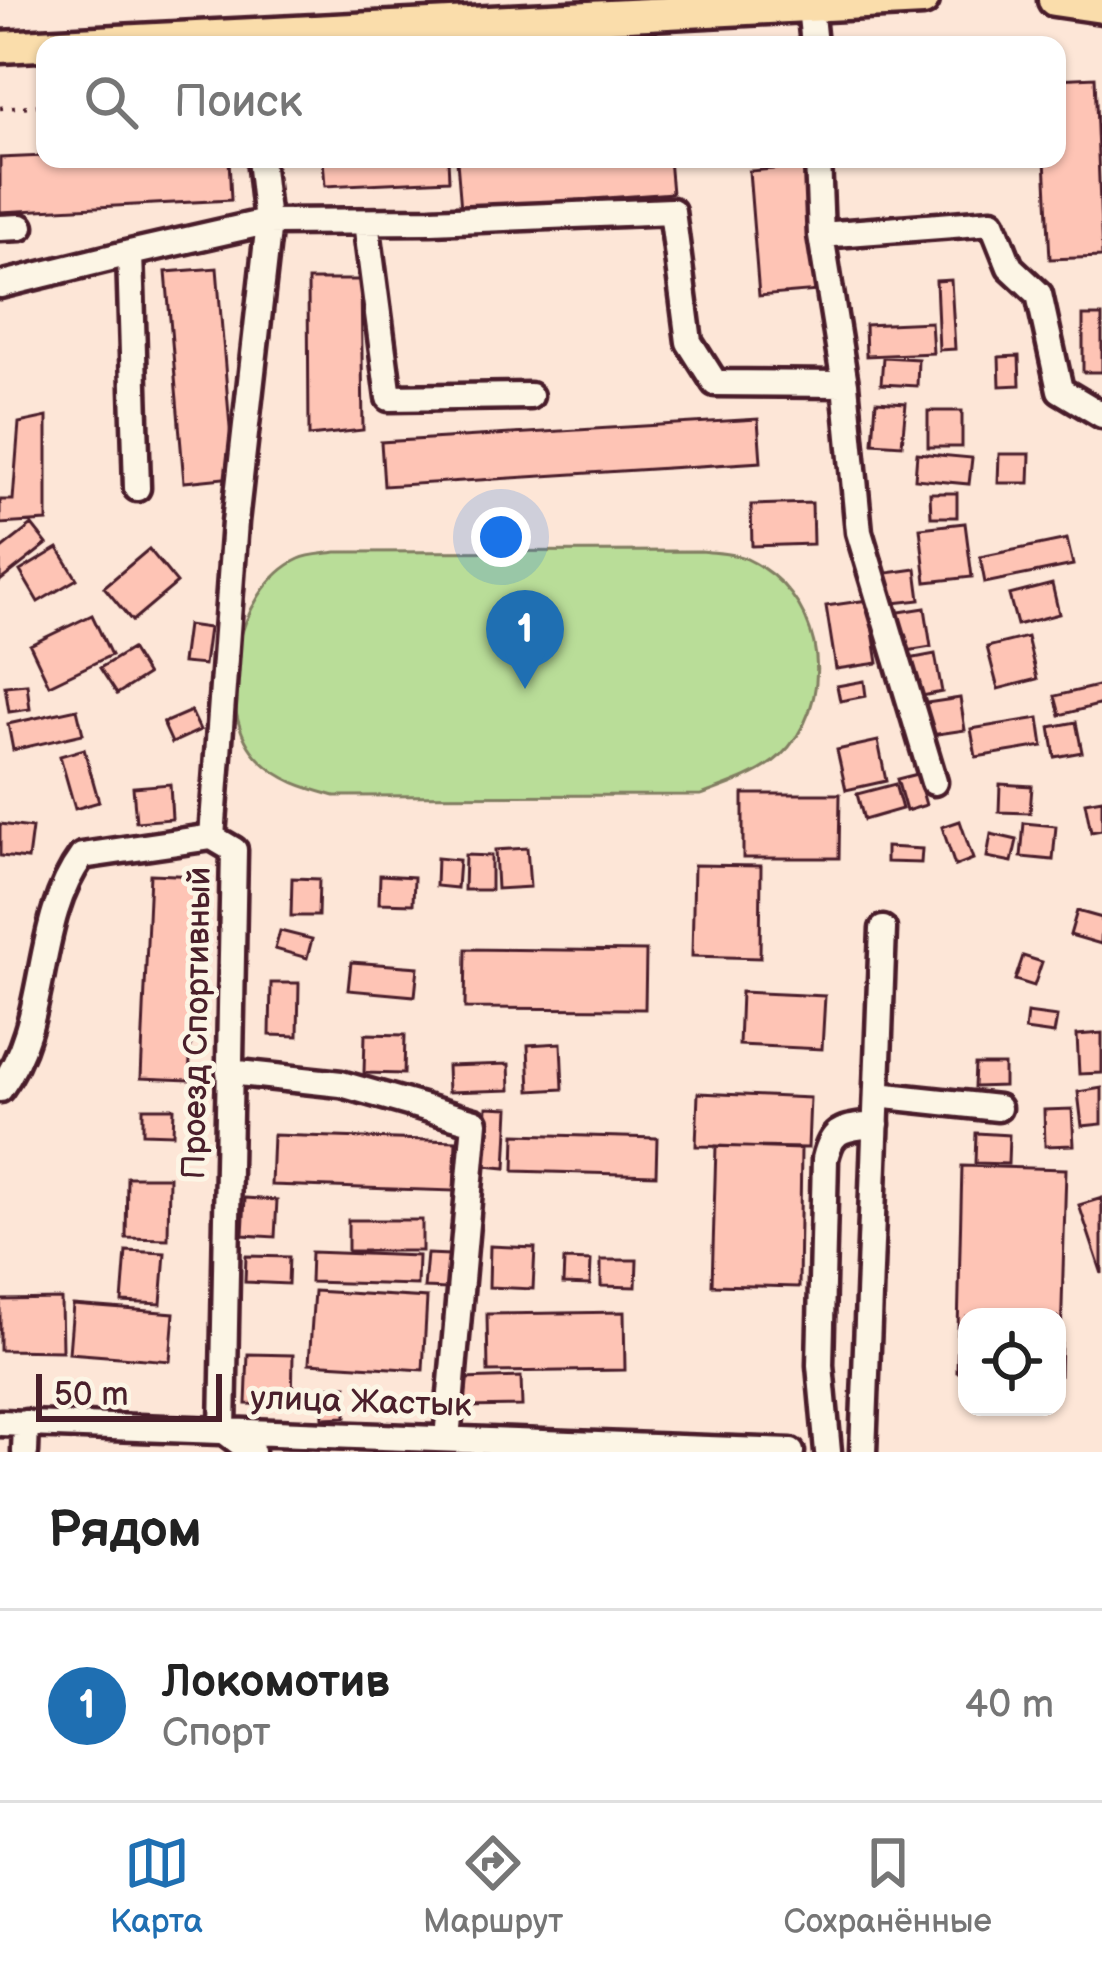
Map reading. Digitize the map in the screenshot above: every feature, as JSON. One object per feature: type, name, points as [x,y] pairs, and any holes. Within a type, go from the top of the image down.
[{"type":"main road","points":[[313,36],[923,0]]},
{"type":"main road","points":[[1054,0],[1102,7]]},
{"type":"main road","points":[[0,47],[36,46]]},
{"type":"street","points":[[810,5],[813,36]]},
{"type":"street","name":"Проезд Спортивный","points":[[223,1430],[234,850],[212,837],[235,522],[266,222],[261,168]]},
{"type":"street","points":[[818,168],[821,235],[845,384],[859,532],[934,782]]},
{"type":"street","points":[[0,285],[266,222],[673,211],[689,342],[715,382],[845,384]]},
{"type":"street","points":[[366,222],[389,398],[530,396]]},
{"type":"street","points":[[821,235],[992,222],[1010,267],[1039,294],[1060,390],[1102,415]]},
{"type":"street","points":[[130,253],[137,488]]},
{"type":"street","points":[[0,1089],[28,1039],[63,882],[82,856],[212,837]]},
{"type":"street","points":[[863,1452],[883,929]]},
{"type":"street","points":[[229,1072],[341,1084],[475,1122],[434,1443]]},
{"type":"street","points":[[877,1095],[998,1108]]},
{"type":"street","points":[[828,1452],[820,1365],[825,1159],[837,1132],[876,1124]]},
{"type":"street","name":"улица Жастык","points":[[0,1423],[434,1443],[791,1452]]},
{"type":"street","points":[[25,1452],[26,1423]]},
{"type":"street","points":[[223,1430],[252,1452]]},
{"type":"path","points":[[0,108],[36,106]]},
{"type":"green space","points":[[701,551],[742,557],[772,574],[805,617],[814,643],[814,697],[805,723],[780,756],[736,782],[701,795],[335,796],[278,774],[245,739],[236,712],[234,683],[246,622],[277,574],[299,559],[336,552]]},
{"type":"building","points":[[1095,77],[1102,257],[1050,259],[1045,168],[1066,168],[1066,79]]},
{"type":"building","points":[[36,156],[36,168],[229,168],[231,200],[0,212],[0,158]]},
{"type":"building","points":[[324,168],[448,168],[449,180],[325,186]]},
{"type":"building","points":[[458,168],[670,168],[672,193],[461,209]]},
{"type":"building","points":[[809,168],[819,291],[759,296],[749,171]]},
{"type":"building","points":[[217,268],[234,477],[184,482],[166,272]]},
{"type":"building","points":[[308,280],[361,280],[363,430],[309,436]]},
{"type":"building","points":[[951,280],[955,349],[939,350],[936,281]]},
{"type":"building","points":[[1083,316],[1102,316],[1102,372],[1083,372]]},
{"type":"building","points":[[931,322],[933,353],[866,356],[865,325]]},
{"type":"building","points":[[1019,356],[1020,385],[1000,386],[999,357]]},
{"type":"building","points":[[883,357],[918,359],[917,386],[881,384]]},
{"type":"building","points":[[876,401],[906,403],[902,445],[873,443]]},
{"type":"building","points":[[928,411],[962,411],[962,447],[928,447]]},
{"type":"building","points":[[47,417],[47,521],[0,524],[0,500],[13,500],[19,423]]},
{"type":"building","points":[[758,419],[761,462],[384,486],[381,442]]},
{"type":"building","points":[[917,453],[972,458],[969,484],[915,479]]},
{"type":"building","points":[[999,454],[1030,454],[1029,483],[998,483]]},
{"type":"building","points":[[930,493],[957,493],[957,517],[931,517]]},
{"type":"building","points":[[812,503],[813,544],[752,546],[751,505]]},
{"type":"building","points":[[965,523],[972,577],[926,582],[920,528]]},
{"type":"building","points":[[32,525],[47,544],[0,581],[0,550]]},
{"type":"building","points":[[1067,539],[1073,565],[985,583],[980,557]]},
{"type":"building","points":[[58,548],[77,579],[38,602],[20,571]]},
{"type":"building","points":[[149,549],[177,583],[132,621],[104,587]]},
{"type":"building","points":[[916,569],[920,600],[884,604],[880,574]]},
{"type":"building","points":[[1052,584],[1059,614],[1017,625],[1009,595]]},
{"type":"building","points":[[868,600],[878,663],[836,669],[826,606]]},
{"type":"building","points":[[925,608],[931,647],[901,652],[893,613]]},
{"type":"building","points":[[92,615],[111,655],[49,685],[30,645]]},
{"type":"building","points":[[187,625],[209,628],[204,665],[182,663]]},
{"type":"building","points":[[1027,637],[1037,679],[998,689],[987,647]]},
{"type":"building","points":[[131,649],[147,675],[117,694],[100,668]]},
{"type":"building","points":[[935,654],[942,692],[912,698],[904,660]]},
{"type":"building","points":[[864,681],[866,696],[840,701],[837,686]]},
{"type":"building","points":[[27,684],[30,709],[9,712],[5,686]]},
{"type":"building","points":[[1102,685],[1102,704],[1060,715],[1055,696]]},
{"type":"building","points":[[960,698],[965,730],[924,736],[920,704]]},
{"type":"building","points":[[77,709],[83,734],[13,750],[8,724]]},
{"type":"building","points":[[191,711],[200,730],[172,743],[163,723]]},
{"type":"building","points":[[1039,718],[1043,746],[976,757],[971,729]]},
{"type":"building","points":[[1076,722],[1082,752],[1055,757],[1050,727]]},
{"type":"building","points":[[878,741],[886,781],[846,790],[837,750]]},
{"type":"building","points":[[84,749],[99,802],[75,809],[60,756]]},
{"type":"building","points":[[917,774],[926,805],[906,811],[897,779]]},
{"type":"building","points":[[170,784],[172,819],[136,822],[133,787]]},
{"type":"building","points":[[895,784],[902,809],[864,820],[857,794]]},
{"type":"building","points":[[1000,784],[1032,786],[1030,813],[999,812]]},
{"type":"building","points":[[743,794],[840,794],[839,858],[743,858]]},
{"type":"building","points":[[1102,799],[1102,830],[1091,832],[1085,802]]},
{"type":"building","points":[[960,821],[973,859],[955,866],[942,827]]},
{"type":"building","points":[[1024,823],[1056,826],[1053,860],[1021,857]]},
{"type":"building","points":[[0,824],[32,828],[28,859],[0,856]]},
{"type":"building","points":[[991,834],[1017,840],[1012,862],[987,857]]},
{"type":"building","points":[[886,847],[922,849],[921,863],[886,862]]},
{"type":"building","points":[[527,848],[530,887],[497,889],[495,850]]},
{"type":"building","points":[[465,855],[491,856],[491,890],[464,890]]},
{"type":"building","points":[[437,858],[459,860],[457,888],[436,886]]},
{"type":"building","points":[[694,865],[761,866],[760,958],[692,956]]},
{"type":"building","points":[[150,874],[199,876],[189,1080],[141,1078]]},
{"type":"building","points":[[380,875],[414,877],[413,904],[379,903]]},
{"type":"building","points":[[292,878],[319,879],[318,916],[291,916]]},
{"type":"building","points":[[1077,911],[1102,918],[1101,944],[1070,935]]},
{"type":"building","points":[[280,931],[312,939],[307,958],[275,949]]},
{"type":"building","points":[[466,949],[646,951],[645,1009],[465,1008]]},
{"type":"building","points":[[1023,956],[1042,962],[1034,986],[1015,980]]},
{"type":"building","points":[[351,962],[418,967],[415,996],[348,990]]},
{"type":"building","points":[[271,983],[299,983],[298,1036],[270,1035]]},
{"type":"building","points":[[741,992],[825,996],[822,1049],[739,1045]]},
{"type":"building","points":[[1027,1013],[1057,1017],[1054,1034],[1025,1030]]},
{"type":"building","points":[[1102,1033],[1102,1073],[1079,1074],[1077,1035]]},
{"type":"building","points":[[365,1034],[405,1035],[404,1074],[364,1073]]},
{"type":"building","points":[[561,1043],[563,1089],[530,1091],[528,1045]]},
{"type":"building","points":[[509,1064],[510,1090],[448,1092],[447,1066]]},
{"type":"building","points":[[975,1065],[1004,1065],[1004,1086],[974,1087]]},
{"type":"building","points":[[1102,1088],[1102,1124],[1082,1126],[1078,1092]]},
{"type":"building","points":[[698,1093],[810,1098],[808,1148],[696,1146]]},
{"type":"building","points":[[487,1107],[509,1108],[506,1168],[484,1166]]},
{"type":"building","points":[[143,1108],[174,1108],[173,1134],[143,1133]]},
{"type":"building","points":[[1072,1109],[1074,1145],[1045,1146],[1044,1110]]},
{"type":"building","points":[[976,1133],[1009,1135],[1008,1164],[975,1163]]},
{"type":"building","points":[[515,1134],[657,1138],[656,1175],[514,1171]]},
{"type":"building","points":[[273,1135],[456,1141],[454,1191],[271,1185]]},
{"type":"building","points":[[716,1146],[801,1149],[799,1287],[712,1285]]},
{"type":"building","points":[[962,1166],[1066,1169],[1062,1308],[959,1308]]},
{"type":"building","points":[[127,1177],[169,1177],[168,1239],[126,1238]]},
{"type":"building","points":[[245,1198],[277,1200],[275,1237],[243,1235]]},
{"type":"building","points":[[1102,1198],[1102,1274],[1079,1205]]},
{"type":"building","points":[[348,1220],[422,1220],[422,1251],[348,1251]]},
{"type":"building","points":[[490,1246],[535,1248],[533,1289],[489,1287]]},
{"type":"building","points":[[126,1251],[165,1253],[161,1304],[122,1302]]},
{"type":"building","points":[[311,1252],[418,1256],[417,1285],[310,1282]]},
{"type":"building","points":[[427,1254],[450,1255],[448,1289],[424,1288]]},
{"type":"building","points":[[246,1256],[289,1257],[288,1284],[245,1282]]},
{"type":"building","points":[[564,1260],[591,1261],[590,1285],[563,1284]]},
{"type":"building","points":[[601,1260],[637,1260],[636,1287],[601,1286]]},
{"type":"building","points":[[314,1291],[427,1298],[423,1370],[309,1363]]},
{"type":"building","points":[[61,1299],[62,1351],[0,1350],[0,1300]]},
{"type":"building","points":[[73,1305],[174,1313],[170,1361],[69,1353]]},
{"type":"building","points":[[624,1312],[625,1370],[488,1372],[487,1314]]},
{"type":"building","points":[[248,1354],[293,1355],[292,1405],[246,1404]]},
{"type":"building","points":[[521,1377],[522,1406],[463,1407],[463,1379]]},
{"type":"building","points":[[346,1386],[346,1417],[323,1418],[322,1387]]},
{"type":"place","name":"Локомотив","points":[[525,689]]}]
